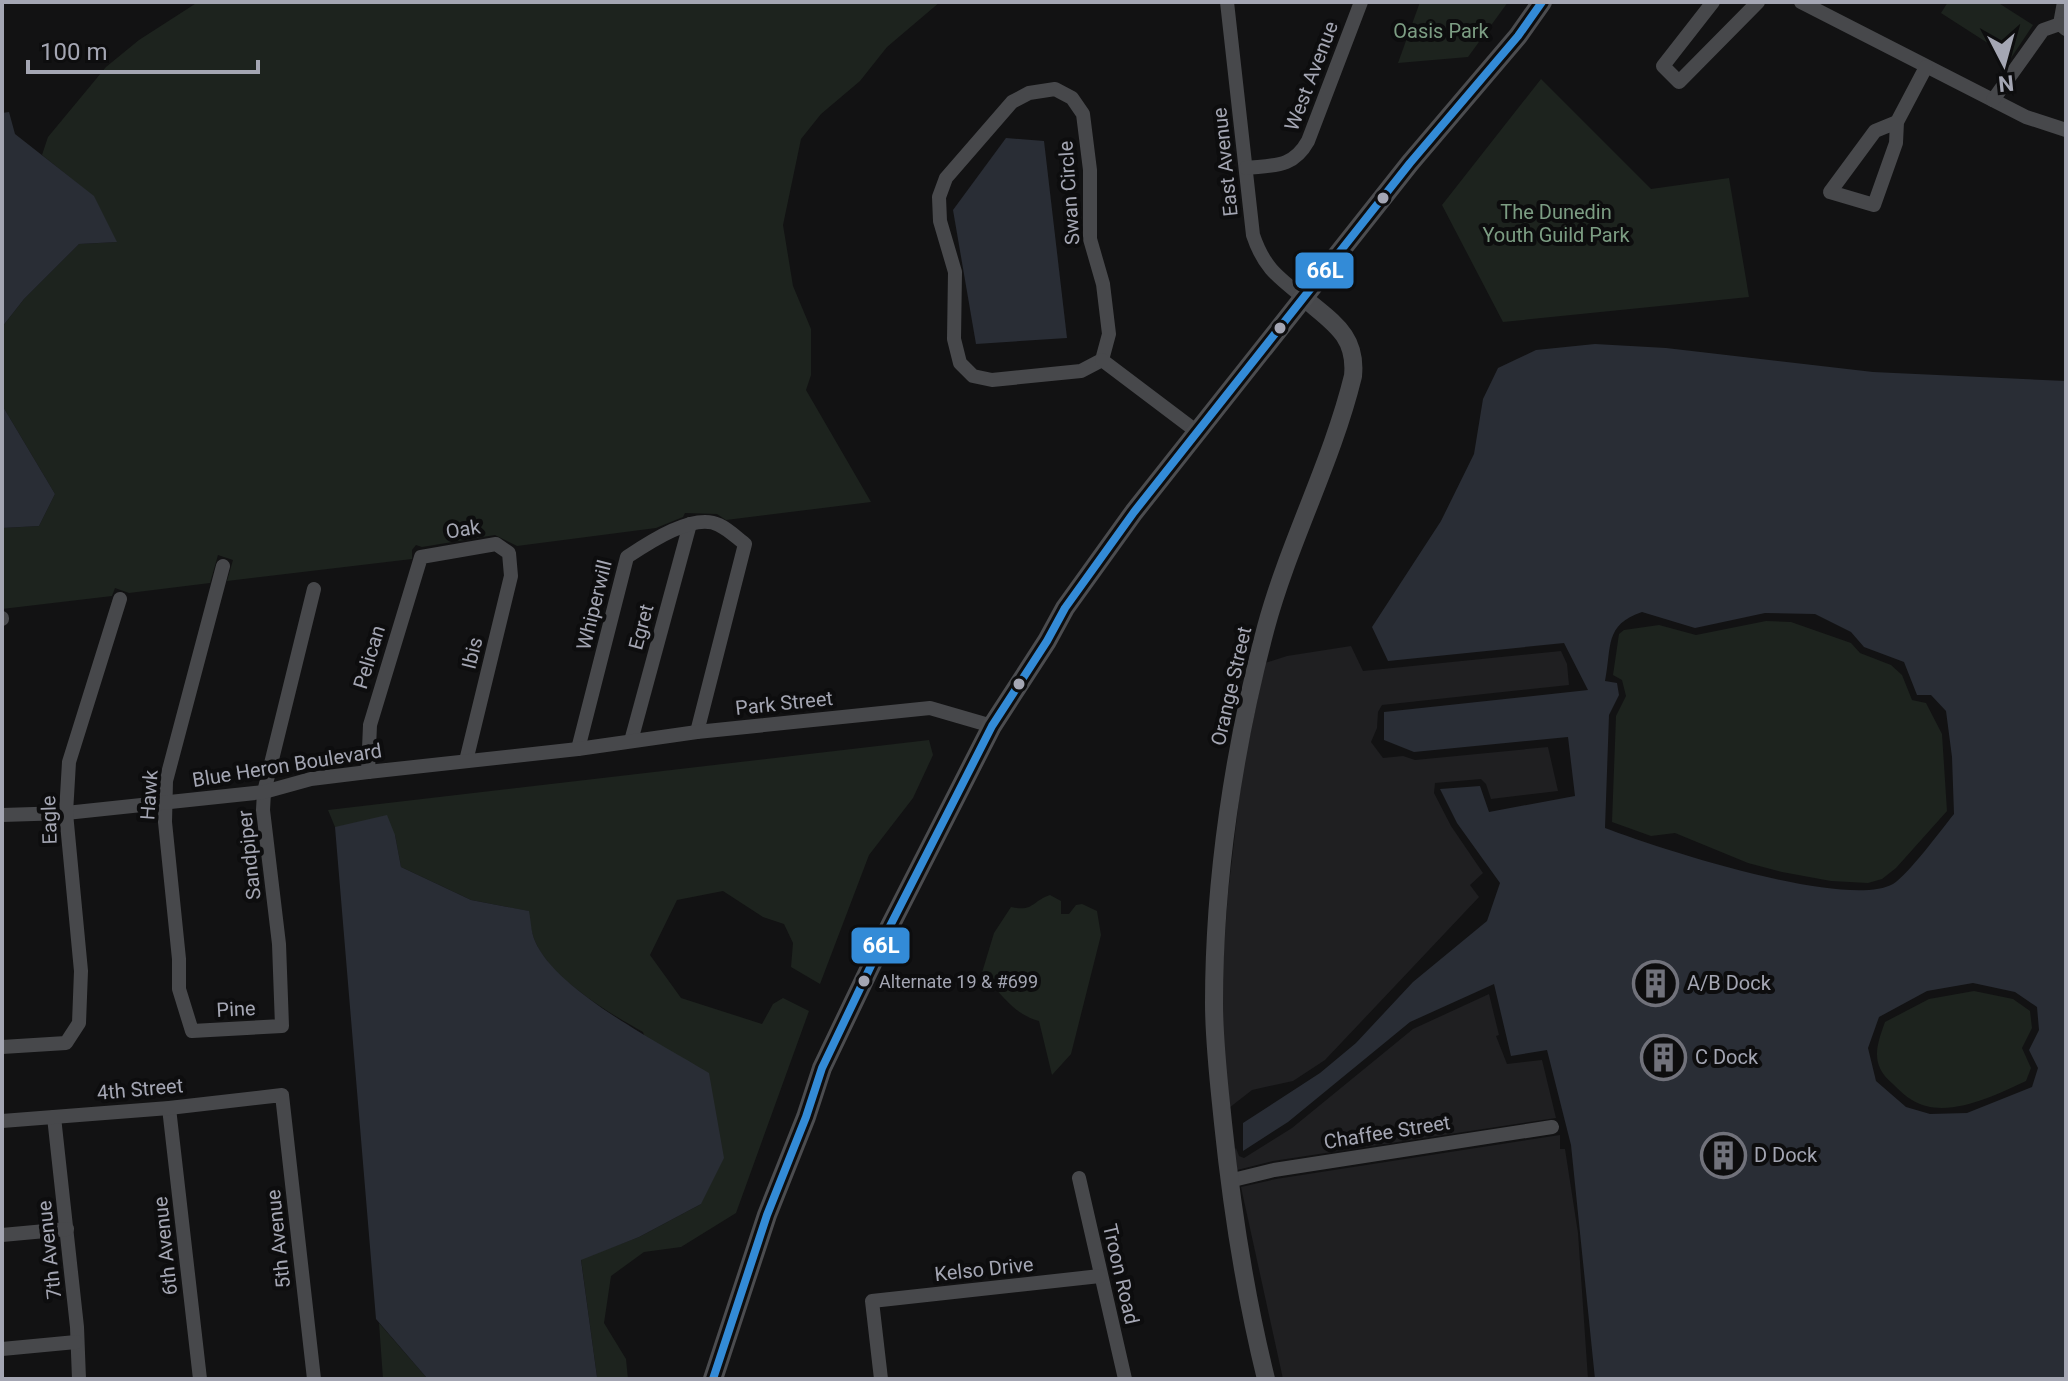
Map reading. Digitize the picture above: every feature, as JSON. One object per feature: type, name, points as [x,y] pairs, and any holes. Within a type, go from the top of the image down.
[{"type":"main road","points":[[713,1379],[767,1215],[822,1068],[992,726],[1065,608],[1196,431],[1410,163],[1518,36],[1542,2]]},
{"type":"street","name":"East Avenue","points":[[1227,2],[1253,235],[1259,254],[1270,271],[1304,298]]},
{"type":"street","name":"West Avenue","points":[[1246,168],[1284,163],[1300,156],[1361,2]]},
{"type":"street","points":[[1713,2],[1663,66],[1679,82],[1758,2]]},
{"type":"street","points":[[1801,2],[2026,117],[2066,130]]},
{"type":"street","points":[[1993,100],[2043,30],[2063,27],[2064,2]]},
{"type":"street","points":[[1897,122],[1875,131],[1830,192],[1874,205],[1896,143],[1897,122],[1926,67]]},
{"type":"street","name":"Swan Circle","points":[[1055,89],[1072,98],[1083,114],[1090,170],[1090,239],[1103,284],[1109,334],[1102,360],[1081,371],[992,380],[973,376],[960,363],[954,339],[955,272],[940,221],[939,197],[946,178],[1002,113],[1012,102],[1029,93],[1055,89]]},
{"type":"street","name":"Orange Street","points":[[1266,1379],[1252,1329],[1229,1181],[1215,1031],[1215,960],[1234,772],[1267,624],[1349,391],[1354,362],[1353,349],[1343,332],[1304,298]]},
{"type":"street","points":[[1102,360],[1196,431]]},
{"type":"street","points":[[690,524],[717,523],[745,544],[697,732]]},
{"type":"street","name":"Egret","points":[[631,741],[690,524]]},
{"type":"street","name":"Whiperwill","points":[[578,749],[627,557],[655,538],[690,524]]},
{"type":"street","name":"Oak","points":[[421,557],[496,544],[509,553]]},
{"type":"street","name":"Ibis","points":[[466,761],[511,576],[509,553]]},
{"type":"street","name":"Pelican","points":[[368,772],[370,725],[421,557]]},
{"type":"street","name":"Hawk","points":[[192,1031],[179,989],[166,781],[223,566]]},
{"type":"street","name":"Sandpiper","points":[[282,1026],[279,944],[263,810],[264,792],[314,589]]},
{"type":"street","name":"Eagle","points":[[2,1047],[66,1043],[79,1023],[81,971],[66,813],[69,762],[120,599]]},
{"type":"street","name":"Park Street","points":[[578,749],[697,732],[930,708],[992,726]]},
{"type":"street","name":"Blue Heron Boulevard","points":[[2,815],[66,813],[264,792],[311,779],[578,749]]},
{"type":"street","name":"Pine","points":[[192,1031],[282,1026]]},
{"type":"street","name":"4th Street","points":[[2,1121],[169,1108],[282,1095]]},
{"type":"street","name":"5th Avenue","points":[[282,1095],[314,1379]]},
{"type":"street","name":"6th Avenue","points":[[169,1108],[200,1379]]},
{"type":"street","name":"7th Avenue","points":[[54,1117],[77,1327],[79,1379]]},
{"type":"street","name":"Chaffee Street","points":[[1229,1181],[1274,1170],[1552,1127]]},
{"type":"street","name":"Troon Road","points":[[1079,1178],[1125,1379]]},
{"type":"street","points":[[2,1235],[67,1229]]},
{"type":"street","name":"Kelso Drive","points":[[881,1379],[872,1301],[1100,1276]]},
{"type":"street","points":[[2,1349],[76,1342]]},
{"type":"shaded area","points":[[9,112],[15,134],[94,196],[117,242],[79,244],[24,299],[2,327],[2,113]]},
{"type":"shaded area","points":[[1006,138],[1044,141],[1067,338],[976,344],[953,210]]},
{"type":"shaded area","points":[[1595,344],[1666,348],[1873,372],[2066,381],[2066,1379],[1595,1379],[1571,1145],[1547,1050],[1511,1056],[1494,984],[1410,1022],[1288,1122],[1243,1151],[1243,1123],[1320,1073],[1356,1043],[1413,982],[1487,921],[1500,883],[1457,823],[1440,789],[1480,786],[1489,812],[1575,796],[1568,737],[1414,752],[1384,740],[1384,712],[1588,690],[1564,643],[1388,661],[1372,627],[1441,521],[1474,454],[1483,399],[1498,368],[1536,350]],"holes":[[[1642,612],[1695,628],[1765,613],[1815,614],[1851,632],[1864,647],[1904,662],[1917,695],[1931,695],[1946,711],[1952,757],[1954,814],[1899,879],[1893,884],[1870,890],[1836,889],[1751,873],[1605,828],[1609,715],[1619,695],[1617,683],[1605,681],[1610,647],[1615,630],[1621,623]],[[1973,983],[2015,992],[2037,1007],[2039,1030],[2029,1050],[2038,1068],[2032,1087],[1967,1113],[1930,1114],[1906,1107],[1876,1081],[1868,1048],[1879,1017],[1927,991]]]},
{"type":"shaded area","points":[[2,405],[55,494],[39,526],[2,528]]},
{"type":"shaded area","points":[[1351,646],[1363,671],[1561,651],[1567,664],[1569,685],[1382,705],[1371,742],[1383,758],[1403,756],[1415,760],[1548,747],[1558,791],[1491,799],[1481,779],[1435,783],[1434,793],[1451,826],[1483,873],[1470,885],[1479,897],[1325,1060],[1293,1081],[1252,1090],[1229,1108],[1222,1030],[1228,893],[1242,774],[1265,663],[1287,656]]},
{"type":"shaded area","points":[[387,815],[395,835],[401,867],[471,900],[529,911],[535,941],[564,979],[612,1015],[709,1073],[724,1158],[701,1204],[639,1237],[581,1260],[597,1377],[426,1377],[376,1319],[335,827]]},
{"type":"shaded area","points":[[1489,994],[1499,1035],[1496,1036],[1507,1064],[1542,1060],[1556,1118],[1273,1161],[1237,1170],[1236,1148],[1239,1156],[1244,1158],[1292,1128],[1413,1029]]},
{"type":"shaded area","points":[[1560,1135],[1560,1149],[1565,1149],[1578,1233],[1588,1379],[1283,1379],[1241,1187]]},
{"type":"green space","points":[[198,2],[940,2],[887,47],[860,81],[821,114],[801,139],[783,225],[793,286],[811,329],[811,375],[806,390],[871,502],[726,520],[717,514],[685,513],[683,517],[656,528],[517,546],[495,535],[422,547],[416,545],[412,550],[412,559],[227,581],[233,560],[218,555],[210,583],[129,593],[115,588],[112,596],[2,609],[2,528],[39,526],[55,494],[2,405],[2,327],[24,299],[79,244],[116,242],[93,196],[42,155],[48,137],[106,67],[139,40]]},
{"type":"green space","name":"Oasis Park","points":[[1420,2],[1508,2],[1468,57],[1398,63]]},
{"type":"green space","points":[[1948,2],[1997,2],[2033,25],[2011,58],[1941,13]]},
{"type":"green space","name":"The Dunedin Youth Guild Park","points":[[1541,79],[1651,189],[1729,178],[1749,297],[1503,322],[1442,205]]},
{"type":"green space","points":[[1766,621],[1791,622],[1851,643],[1860,653],[1891,665],[1902,675],[1912,700],[1926,703],[1942,734],[1947,811],[1896,868],[1882,879],[1868,883],[1831,881],[1782,872],[1748,863],[1675,833],[1651,836],[1612,822],[1616,716],[1626,696],[1622,680],[1613,675],[1619,634],[1624,630],[1659,625],[1696,635]]},
{"type":"green space","points":[[929,740],[933,755],[913,798],[869,855],[820,984],[791,967],[793,943],[784,924],[763,917],[723,891],[677,900],[650,955],[681,998],[762,1024],[773,1004],[783,998],[809,1011],[736,1213],[681,1247],[644,1252],[611,1276],[604,1323],[626,1359],[628,1379],[590,1379],[597,1377],[581,1259],[639,1237],[701,1204],[643,1032],[582,993],[553,968],[535,941],[528,911],[471,900],[401,867],[395,835],[335,827],[328,810]]},
{"type":"green space","points":[[1050,895],[1061,901],[1061,914],[1069,914],[1076,905],[1082,904],[1097,911],[1101,935],[1071,1054],[1052,1075],[1039,1021],[1021,1013],[981,976],[994,933],[1011,907],[1029,907]]},
{"type":"green space","points":[[1974,991],[2013,999],[2030,1011],[2032,1028],[2022,1048],[2031,1068],[2026,1081],[1985,1099],[1955,1107],[1925,1106],[1912,1100],[1886,1077],[1878,1063],[1879,1040],[1885,1022],[1929,999]]},
{"type":"green space","points":[[379,1323],[426,1377],[469,1379],[383,1379]]},
{"type":"transit line","name":"66L","points":[[713,1379],[767,1215],[822,1068],[992,726],[1065,608],[1134,512],[1410,163],[1518,36],[1542,2]]},
{"type":"place","name":"Alternate 19 & #699","points":[[864,981]]},
{"type":"place","name":"A/B Dock","points":[[1656,983]]},
{"type":"place","name":"C Dock","points":[[1664,1057]]},
{"type":"place","name":"D Dock","points":[[1723,1155]]}]
